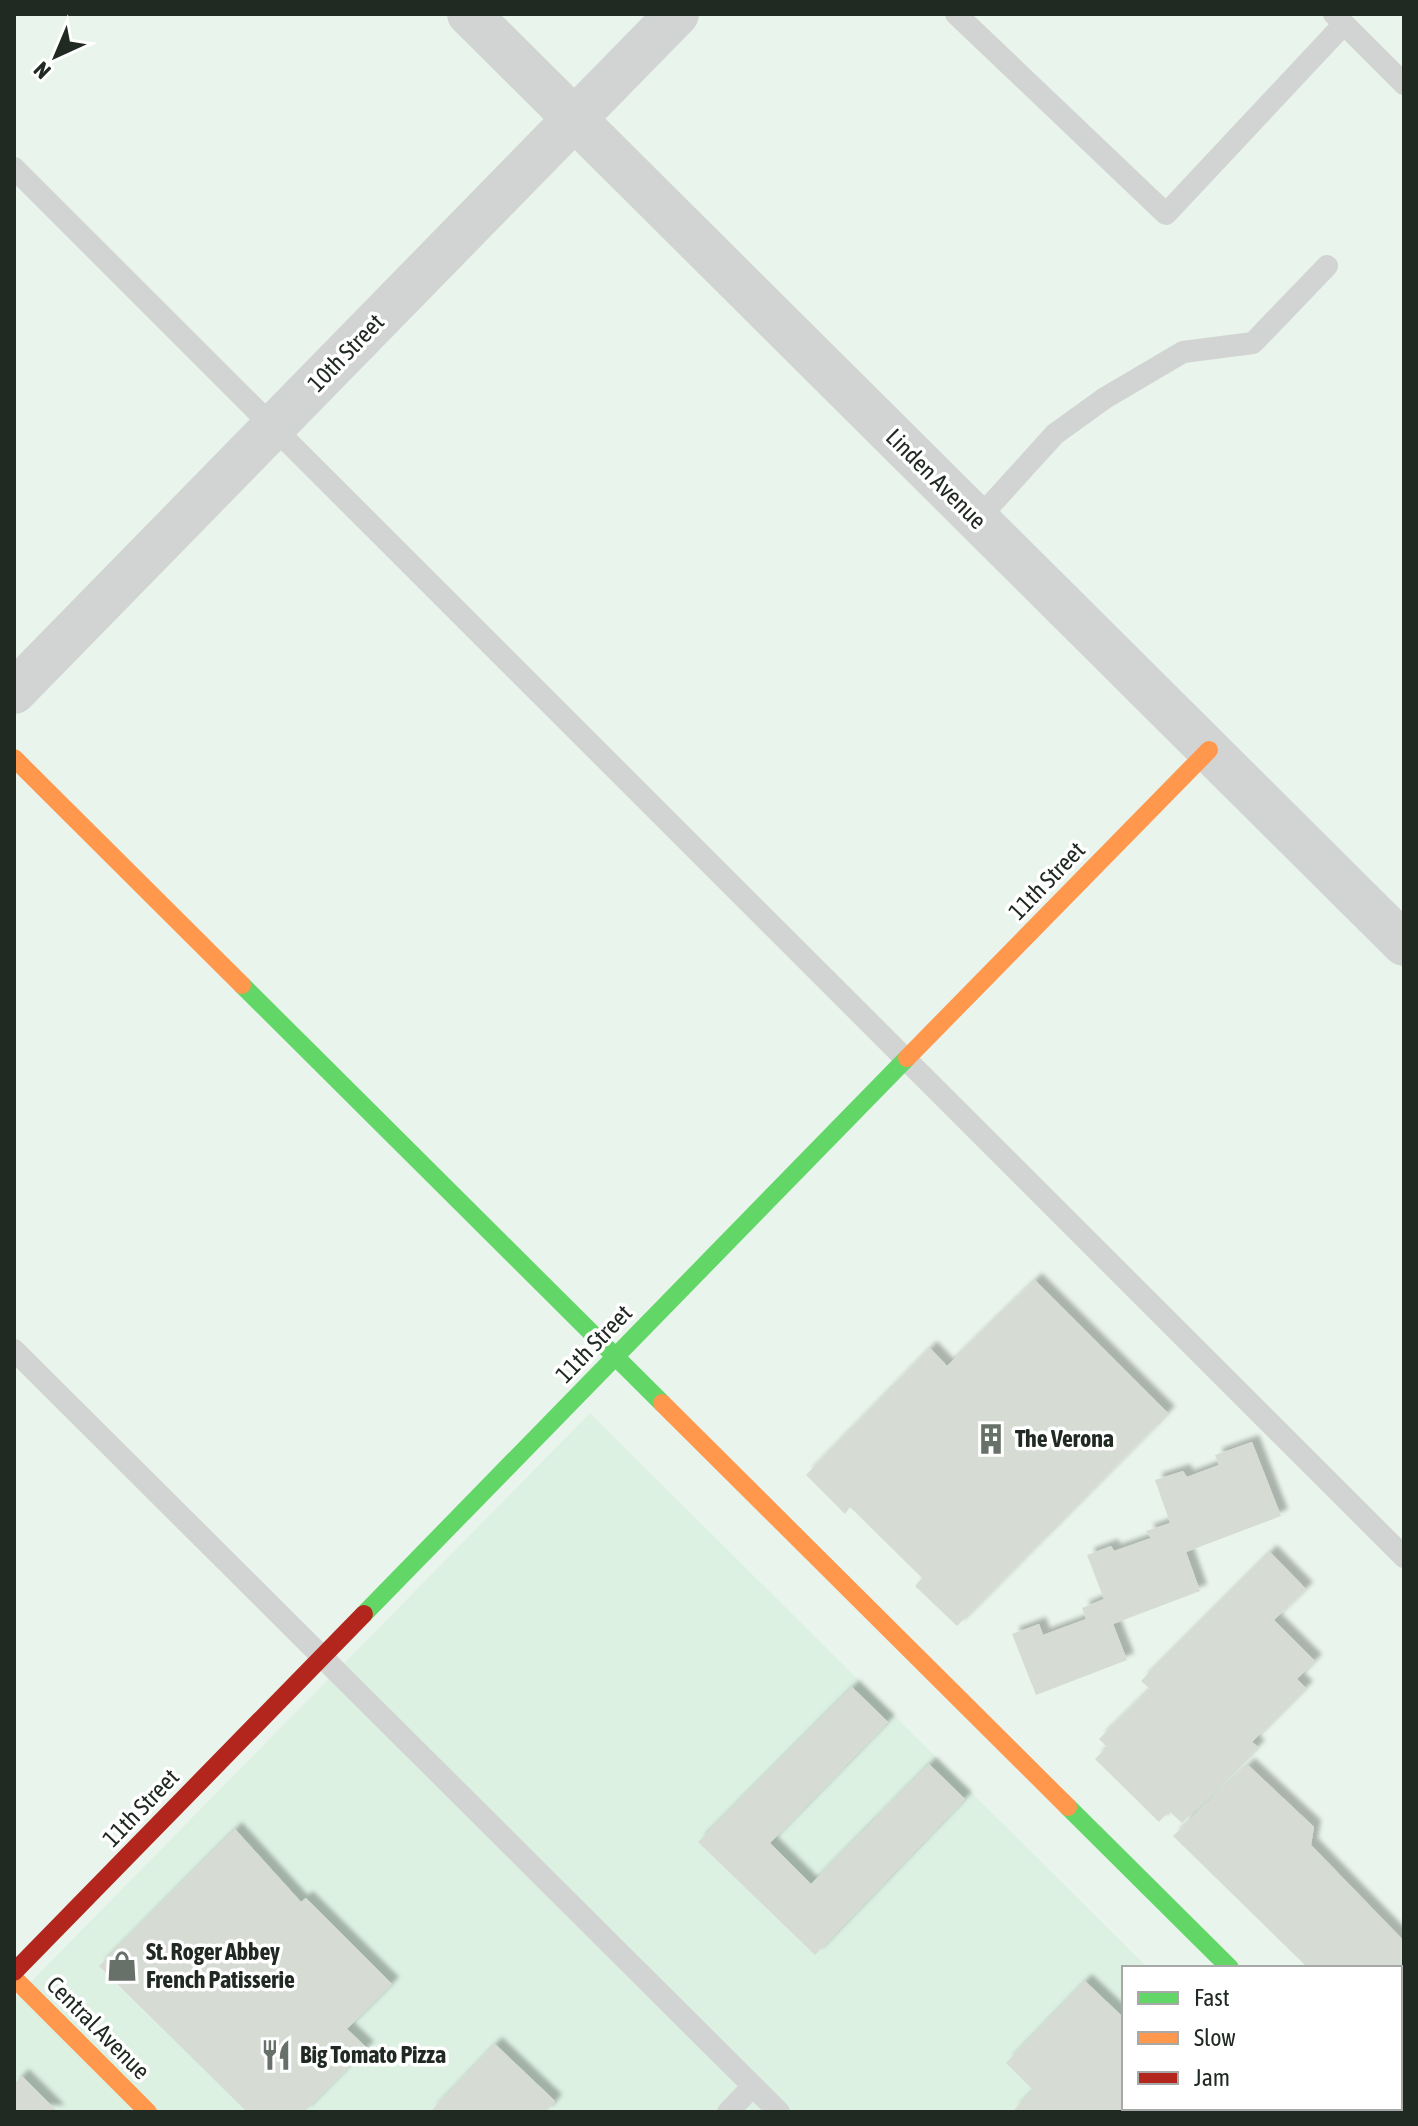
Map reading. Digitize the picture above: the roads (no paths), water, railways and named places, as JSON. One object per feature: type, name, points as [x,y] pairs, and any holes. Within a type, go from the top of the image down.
[{"type":"street","name":"Linden Avenue","points":[[469,14],[1404,944]]},
{"type":"street","name":"10th Street","points":[[14,692],[677,14]]},
{"type":"street","name":"11th Street","points":[[14,1975],[1209,750]]},
{"type":"street","points":[[14,758],[1228,1966]]},
{"type":"street","name":"Central Avenue","points":[[14,1975],[148,2112]]},
{"type":"lane","points":[[956,14],[1166,214],[1338,19],[1404,84]]},
{"type":"lane","points":[[14,168],[1404,1557]]},
{"type":"lane","points":[[977,520],[1055,434],[1105,398],[1183,352],[1253,343],[1327,266]]},
{"type":"lane","points":[[14,1350],[779,2112]]},
{"type":"lane","points":[[728,2112],[753,2086]]},
{"type":"place","name":"The Verona","points":[[991,1439]]},
{"type":"place","name":"St. Roger Abbey French Patisserie","points":[[122,1966]]},
{"type":"place","name":"Big Tomato Pizza","points":[[276,2055]]}]
